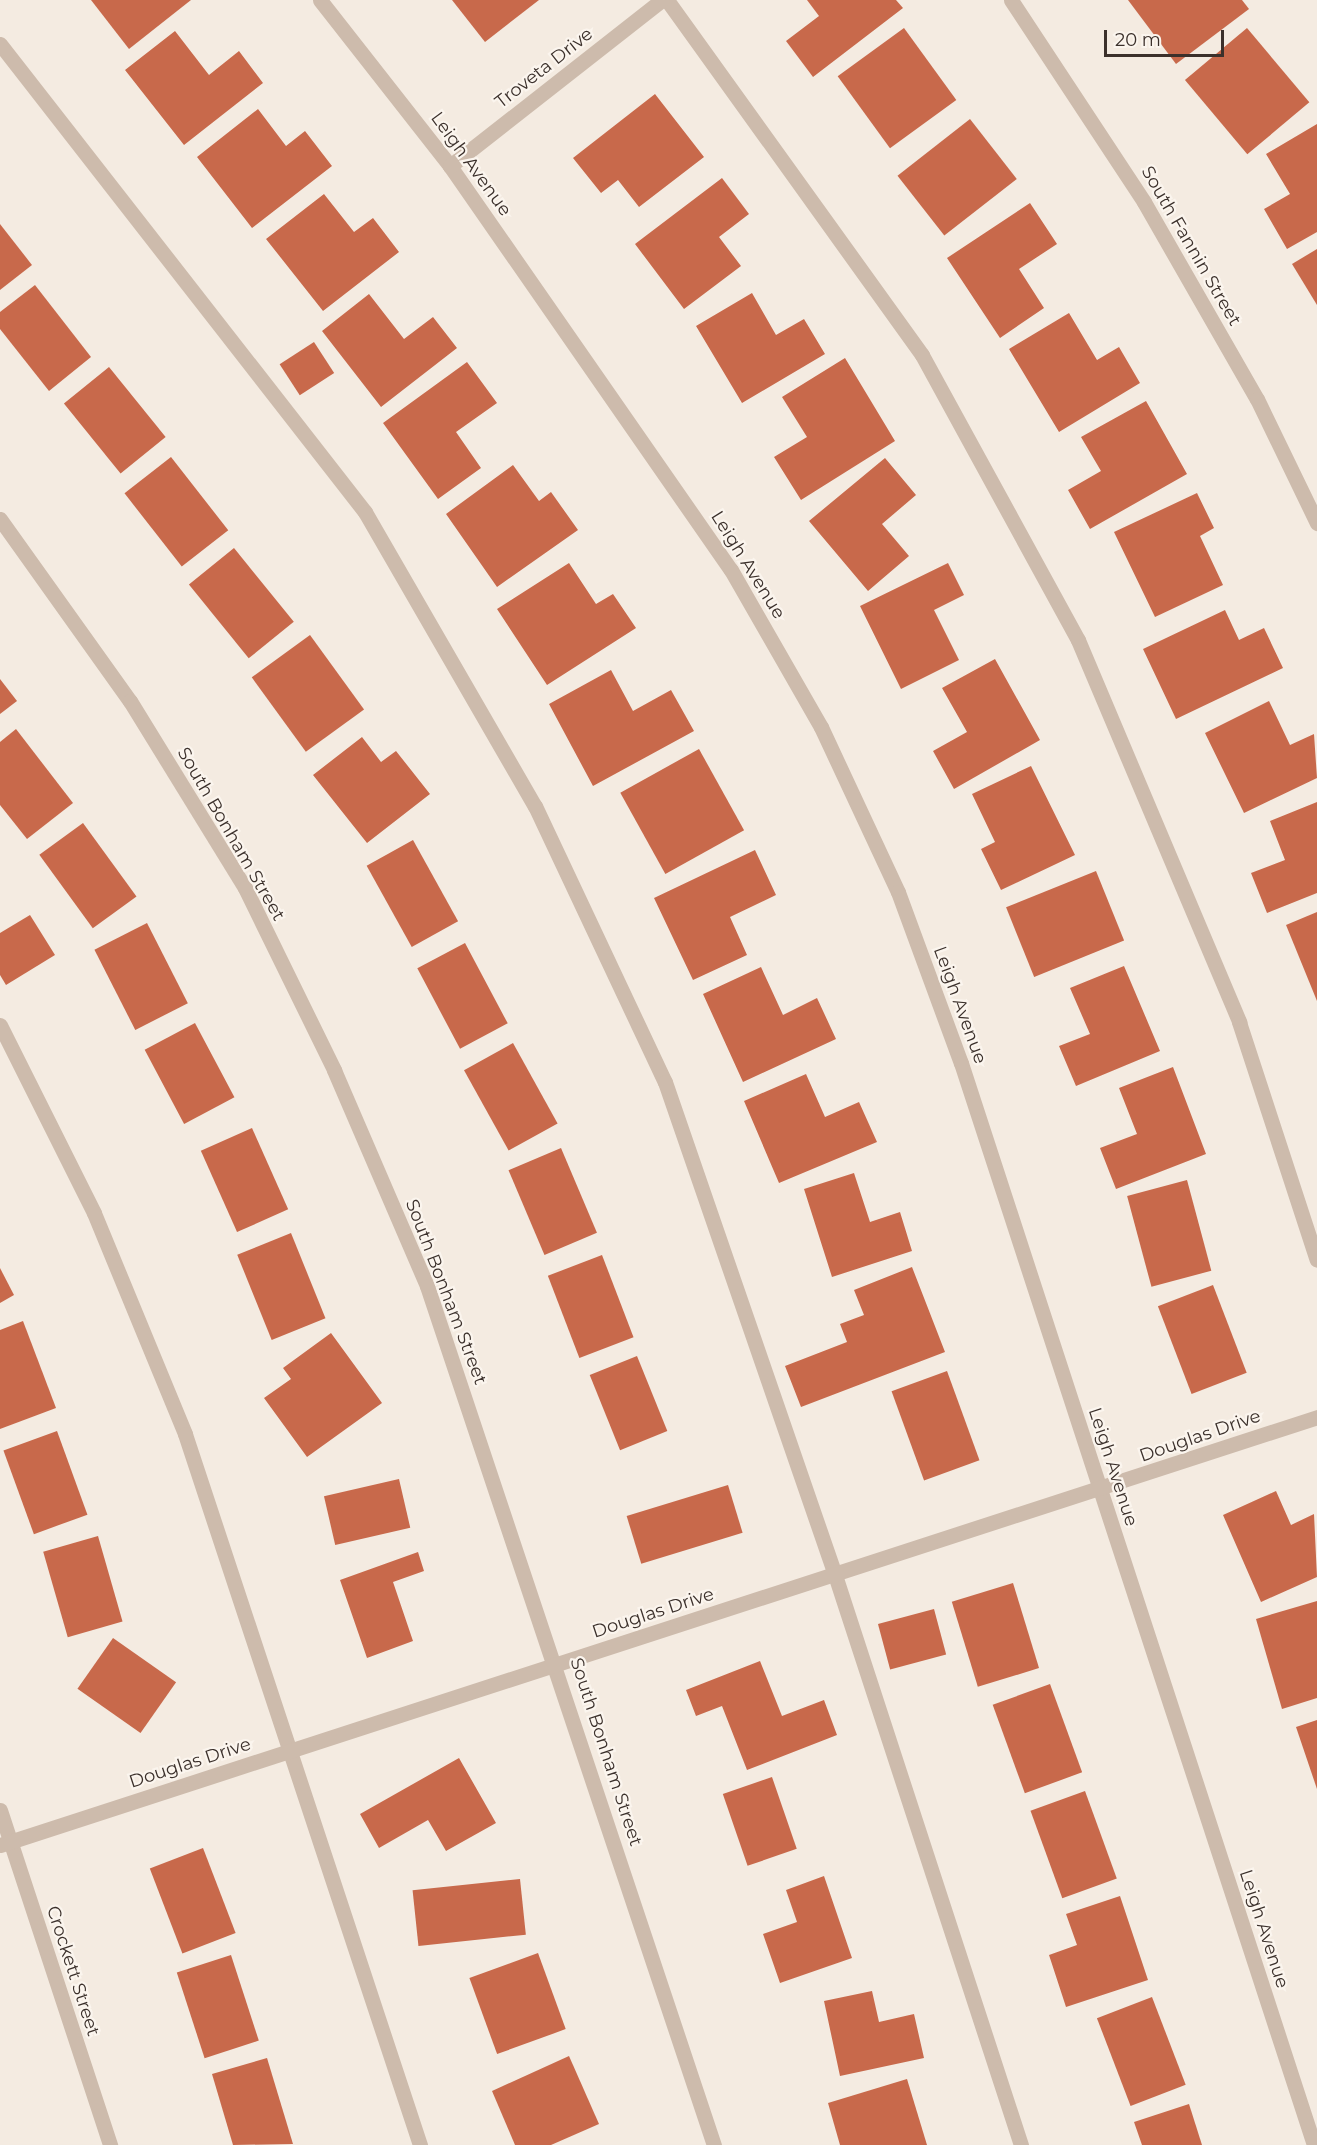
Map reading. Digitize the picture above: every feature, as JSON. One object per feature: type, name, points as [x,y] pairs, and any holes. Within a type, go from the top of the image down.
[{"type":"street","name":"Leigh Avenue","points":[[321,0],[450,166],[731,570],[821,728],[898,892],[961,1063],[1314,2145]]},
{"type":"street","name":"Troveta Drive","points":[[450,166],[662,0]]},
{"type":"street","points":[[667,0],[922,355],[1078,640],[1239,1022],[1317,1260]]},
{"type":"street","name":"South Fannin Street","points":[[1011,0],[1144,202],[1257,399],[1317,523]]},
{"type":"street","points":[[0,44],[365,513],[535,806],[665,1082],[835,1575],[1021,2145]]},
{"type":"street","name":"South Bonham Street","points":[[0,519],[130,701],[239,878],[328,1059],[427,1286],[557,1665],[714,2145]]},
{"type":"street","points":[[0,1025],[94,1213],[185,1434],[293,1750],[420,2145]]},
{"type":"street","name":"Douglas Drive","points":[[5,1844],[1100,1490],[1317,1417]]},
{"type":"street","name":"Crockett Street","points":[[0,1810],[5,1844],[110,2145]]},
{"type":"building","points":[[91,0],[191,0],[129,49]]},
{"type":"building","points":[[452,0],[539,0],[485,42]]},
{"type":"building","points":[[807,0],[896,0],[903,8],[813,77],[786,41],[819,16]]},
{"type":"building","points":[[1128,0],[1242,0],[1249,9],[1176,64]]},
{"type":"building","points":[[904,28],[956,100],[890,148],[838,76]]},
{"type":"building","points":[[1247,28],[1309,102],[1247,154],[1185,80]]},
{"type":"building","points":[[175,31],[209,75],[239,51],[263,83],[184,145],[125,70]]},
{"type":"building","points":[[655,94],[704,157],[639,207],[618,180],[601,193],[573,158]]},
{"type":"building","points":[[258,109],[286,146],[305,131],[332,166],[252,228],[197,157]]},
{"type":"building","points":[[970,119],[1017,179],[944,236],[898,176]]},
{"type":"building","points":[[1317,124],[1317,232],[1287,249],[1264,209],[1290,194],[1266,154]]},
{"type":"building","points":[[722,178],[749,214],[719,237],[741,266],[684,309],[635,244]]},
{"type":"building","points":[[324,194],[354,232],[373,218],[399,252],[323,311],[266,239]]},
{"type":"building","points":[[1030,203],[1057,244],[1019,269],[1044,308],[1000,338],[947,258]]},
{"type":"building","points":[[0,224],[32,265],[0,290]]},
{"type":"building","points":[[1317,249],[1317,305],[1292,264]]},
{"type":"building","points":[[35,285],[91,357],[49,391],[0,329],[0,312]]},
{"type":"building","points":[[752,293],[776,335],[804,319],[825,354],[742,403],[696,326]]},
{"type":"building","points":[[369,294],[404,339],[433,317],[457,348],[381,407],[322,331]]},
{"type":"building","points":[[1069,313],[1097,360],[1119,347],[1140,383],[1059,432],[1009,349]]},
{"type":"building","points":[[314,342],[334,373],[300,395],[280,364]]},
{"type":"building","points":[[845,358],[895,441],[801,500],[774,457],[807,437],[782,397]]},
{"type":"building","points":[[467,362],[497,403],[456,432],[481,468],[438,499],[383,423]]},
{"type":"building","points":[[109,367],[166,437],[121,473],[64,404]]},
{"type":"building","points":[[1146,401],[1187,474],[1090,529],[1068,490],[1101,471],[1081,437]]},
{"type":"building","points":[[171,457],[228,530],[182,567],[125,493]]},
{"type":"building","points":[[885,458],[916,495],[882,524],[909,556],[868,591],[809,521]]},
{"type":"building","points":[[513,465],[539,501],[551,492],[578,530],[497,587],[446,514]]},
{"type":"building","points":[[1197,493],[1214,528],[1200,536],[1223,585],[1155,617],[1114,532]]},
{"type":"building","points":[[234,548],[294,622],[249,658],[189,585]]},
{"type":"building","points":[[569,563],[596,604],[613,594],[636,628],[547,685],[497,609]]},
{"type":"building","points":[[948,563],[964,595],[934,610],[959,660],[901,689],[860,606]]},
{"type":"building","points":[[1225,610],[1239,640],[1264,628],[1283,668],[1176,719],[1143,649]]},
{"type":"building","points":[[310,635],[364,709],[306,752],[252,677]]},
{"type":"building","points":[[995,659],[1040,740],[954,789],[933,751],[967,732],[942,688]]},
{"type":"building","points":[[611,670],[633,711],[671,690],[694,731],[593,786],[549,704]]},
{"type":"building","points":[[0,679],[17,701],[0,714]]},
{"type":"building","points":[[1269,701],[1290,745],[1314,734],[1317,778],[1244,813],[1205,733]]},
{"type":"building","points":[[16,729],[73,803],[27,839],[0,805],[0,742]]},
{"type":"building","points":[[362,737],[381,762],[396,751],[430,794],[367,843],[313,775]]},
{"type":"building","points":[[699,749],[744,830],[665,874],[620,793]]},
{"type":"building","points":[[1031,766],[1075,855],[1001,890],[981,849],[995,842],[972,794]]},
{"type":"building","points":[[1317,802],[1317,893],[1267,913],[1251,873],[1285,860],[1270,821]]},
{"type":"building","points":[[83,823],[136,897],[93,928],[39,855]]},
{"type":"building","points":[[413,840],[458,921],[412,947],[367,866]]},
{"type":"building","points":[[755,850],[776,895],[730,917],[747,955],[693,980],[654,898]]},
{"type":"building","points":[[1096,871],[1124,941],[1034,977],[1006,907]]},
{"type":"building","points":[[1317,912],[1317,1001],[1286,925]]},
{"type":"building","points":[[30,915],[55,955],[6,985],[0,975],[0,933]]},
{"type":"building","points":[[147,923],[188,1003],[135,1030],[94,950]]},
{"type":"building","points":[[465,943],[508,1023],[460,1049],[417,968]]},
{"type":"building","points":[[1124,966],[1160,1051],[1076,1086],[1059,1046],[1090,1034],[1070,988]]},
{"type":"building","points":[[761,967],[783,1015],[817,998],[836,1039],[743,1082],[703,994]]},
{"type":"building","points":[[195,1023],[234,1097],[184,1124],[145,1050]]},
{"type":"building","points":[[513,1043],[558,1123],[509,1151],[464,1070]]},
{"type":"building","points":[[1173,1067],[1206,1154],[1116,1189],[1100,1148],[1137,1134],[1119,1088]]},
{"type":"building","points":[[806,1074],[825,1117],[859,1102],[877,1142],[779,1183],[744,1101]]},
{"type":"building","points":[[252,1128],[288,1209],[237,1232],[201,1151]]},
{"type":"building","points":[[561,1148],[597,1233],[544,1255],[509,1170]]},
{"type":"building","points":[[854,1173],[870,1222],[900,1212],[912,1251],[832,1277],[804,1189]]},
{"type":"building","points":[[1187,1180],[1211,1271],[1151,1287],[1127,1196]]},
{"type":"building","points":[[291,1233],[325,1318],[272,1340],[237,1255]]},
{"type":"building","points":[[602,1255],[634,1337],[579,1358],[548,1276]]},
{"type":"building","points":[[912,1267],[945,1352],[801,1407],[785,1366],[847,1342],[840,1324],[864,1315],[854,1290]]},
{"type":"building","points":[[0,1268],[14,1295],[0,1303]]},
{"type":"building","points":[[1213,1285],[1247,1373],[1192,1394],[1158,1306]]},
{"type":"building","points":[[23,1321],[56,1408],[0,1429],[0,1330]]},
{"type":"building","points":[[331,1333],[382,1403],[307,1457],[264,1398],[291,1379],[283,1368]]},
{"type":"building","points":[[637,1356],[667,1431],[620,1450],[590,1375]]},
{"type":"building","points":[[947,1371],[979,1460],[924,1480],[892,1391]]},
{"type":"building","points":[[57,1431],[87,1515],[34,1534],[3,1450]]},
{"type":"building","points":[[399,1479],[410,1528],[335,1545],[324,1496]]},
{"type":"building","points":[[728,1485],[743,1533],[641,1564],[627,1516]]},
{"type":"building","points":[[1276,1491],[1291,1525],[1314,1514],[1317,1577],[1261,1602],[1223,1515]]},
{"type":"building","points":[[98,1536],[123,1622],[68,1637],[43,1552]]},
{"type":"building","points":[[418,1552],[424,1571],[393,1582],[413,1641],[367,1658],[340,1580]]},
{"type":"building","points":[[1013,1583],[1039,1668],[978,1687],[952,1602]]},
{"type":"building","points":[[1317,1601],[1317,1698],[1282,1709],[1256,1619]]},
{"type":"building","points":[[934,1609],[946,1654],[890,1669],[878,1624]]},
{"type":"building","points":[[113,1638],[176,1682],[141,1733],[77,1689]]},
{"type":"building","points":[[760,1661],[782,1716],[824,1700],[837,1735],[747,1770],[722,1706],[696,1716],[686,1690]]},
{"type":"building","points":[[1050,1684],[1082,1772],[1025,1793],[993,1705]]},
{"type":"building","points":[[1317,1720],[1317,1789],[1296,1727]]},
{"type":"building","points":[[459,1758],[496,1823],[446,1851],[428,1820],[379,1848],[360,1814]]},
{"type":"building","points":[[772,1777],[797,1849],[748,1866],[723,1794]]},
{"type":"building","points":[[1085,1791],[1117,1878],[1062,1898],[1030,1811]]},
{"type":"building","points":[[203,1848],[236,1933],[182,1953],[150,1868]]},
{"type":"building","points":[[824,1876],[852,1958],[780,1983],[763,1934],[797,1922],[786,1890]]},
{"type":"building","points":[[520,1879],[526,1935],[418,1946],[413,1890]]},
{"type":"building","points":[[1120,1896],[1148,1980],[1066,2007],[1049,1955],[1077,1945],[1066,1914]]},
{"type":"building","points":[[538,1953],[566,2029],[497,2054],[469,1978]]},
{"type":"building","points":[[231,1955],[259,2041],[205,2058],[177,1973]]},
{"type":"building","points":[[872,1991],[879,2022],[914,2014],[924,2058],[840,2076],[824,2001]]},
{"type":"building","points":[[1152,1997],[1186,2085],[1131,2106],[1097,2018]]},
{"type":"building","points":[[569,2056],[599,2124],[551,2145],[515,2145],[492,2091]]},
{"type":"building","points":[[267,2058],[293,2144],[233,2145],[212,2074]]},
{"type":"building","points":[[907,2079],[927,2145],[840,2145],[828,2103]]},
{"type":"building","points":[[1189,2104],[1202,2145],[1142,2145],[1134,2122]]}]
